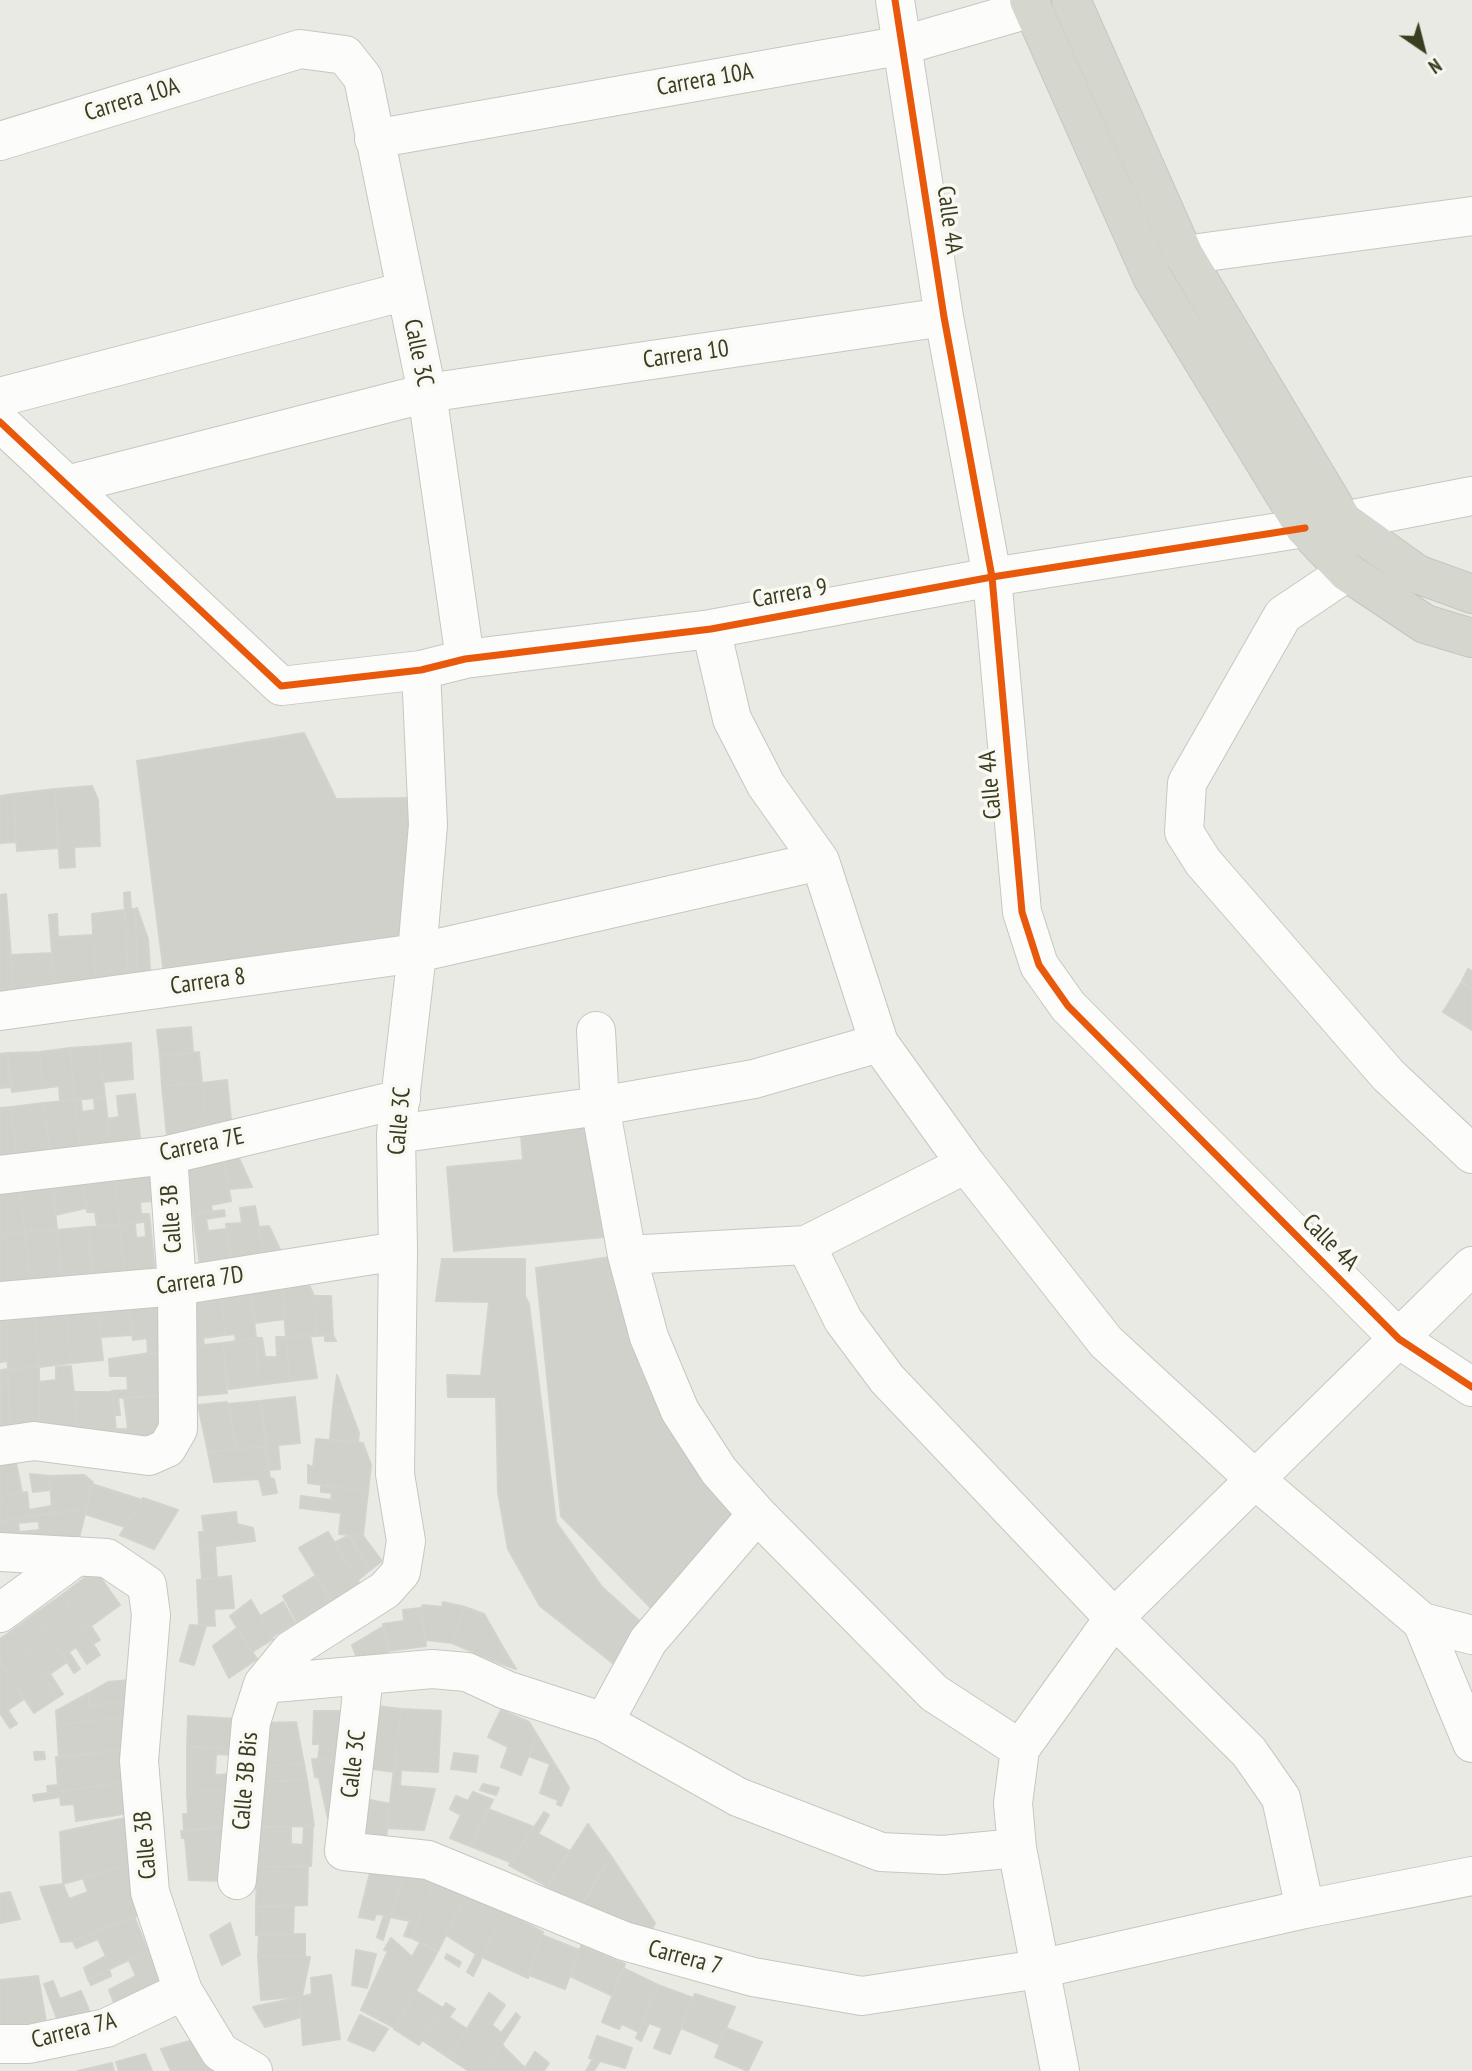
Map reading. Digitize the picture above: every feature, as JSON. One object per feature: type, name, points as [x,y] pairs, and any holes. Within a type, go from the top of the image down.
[{"type":"main road","points":[[1071,0],[1184,255],[1343,521],[1417,574],[1472,594]]},
{"type":"main road","points":[[1031,4],[1152,276],[1305,528],[1347,572],[1425,624],[1472,638]]},
{"type":"street","name":"Calle 4A","points":[[895,0],[944,317],[992,577],[1022,912],[1040,965],[1068,1006],[1399,1339],[1472,1387]]},
{"type":"street","name":"Carrera 10A","points":[[374,139],[904,45],[1031,4]]},
{"type":"street","name":"Carrera 10A","points":[[0,141],[300,49],[345,55]]},
{"type":"street","name":"Calle 3C","points":[[345,55],[363,78],[427,393],[465,659]]},
{"type":"street","points":[[1184,255],[1472,216]]},
{"type":"street","points":[[0,397],[405,291]]},
{"type":"street","name":"Carrera 10","points":[[67,485],[427,393],[944,317]]},
{"type":"street","points":[[0,422],[67,485]]},
{"type":"street","name":"Carrera 9","points":[[67,485],[281,686],[421,670],[465,659],[711,629],[992,577],[1305,528]]},
{"type":"street","points":[[1343,521],[1472,496]]},
{"type":"street","points":[[1347,572],[1283,615],[1187,783],[1184,832],[1203,862],[1388,1075],[1472,1154]]},
{"type":"street","points":[[711,629],[732,719],[765,785],[820,861],[878,1043],[966,1164],[1106,1342],[1257,1480],[1422,1622],[1472,1635]]},
{"type":"street","name":"Calle 3C","points":[[263,1684],[291,1650],[384,1590],[401,1572],[406,1541],[395,1474],[398,1117],[417,953],[428,825],[421,670]]},
{"type":"street","name":"Carrera 8","points":[[0,1011],[417,953],[820,861]]},
{"type":"street","points":[[596,1031],[600,1106],[627,1255],[649,1337],[680,1411],[719,1471],[934,1693],[1020,1749]]},
{"type":"street","name":"Carrera 7E","points":[[0,1175],[168,1155],[398,1117],[600,1106],[754,1079],[878,1043]]},
{"type":"street","name":"Calle 3B","points":[[0,1446],[34,1441],[149,1456],[167,1448],[178,1429],[177,1286],[168,1155]]},
{"type":"street","points":[[627,1255],[806,1245],[966,1164]]},
{"type":"street","points":[[806,1245],[843,1320],[887,1379],[1114,1618],[1249,1752],[1281,1798],[1305,1909]]},
{"type":"street","name":"Carrera 7D","points":[[0,1301],[177,1286],[398,1251]]},
{"type":"street","points":[[1060,2071],[1017,1848],[1013,1803],[1020,1749],[1114,1618],[1472,1266]]},
{"type":"street","points":[[604,1722],[648,1642],[758,1514]]},
{"type":"street","points":[[0,1552],[77,1556]]},
{"type":"street","points":[[0,1613],[77,1556]]},
{"type":"street","name":"Calle 3B","points":[[77,1556],[107,1558],[147,1585],[151,1615],[139,1760],[150,1892],[183,1991],[220,2052],[253,2071]]},
{"type":"street","points":[[1422,1622],[1472,1743]]},
{"type":"street","points":[[263,1684],[432,1669],[467,1672],[506,1690],[604,1722],[738,1797],[881,1852],[943,1855],[1017,1848]]},
{"type":"street","name":"Calle 3C","points":[[344,1851],[365,1676]]},
{"type":"street","name":"Calle 3B Bis","points":[[237,1881],[251,1722],[263,1684]]},
{"type":"street","name":"Carrera 7","points":[[344,1851],[428,1860],[624,1941],[753,1977],[862,1996],[1039,1969],[1305,1909],[1472,1876]]},
{"type":"street","name":"Carrera 7A","points":[[0,2044],[29,2044],[106,2028],[183,1991]]},
{"type":"building","points":[[304,733],[336,799],[411,798],[415,935],[165,982],[137,761]]},
{"type":"building","points":[[92,786],[98,800],[100,846],[74,847],[75,867],[60,868],[55,789]]},
{"type":"building","points":[[55,789],[58,848],[17,851],[13,794]]},
{"type":"building","points":[[13,794],[16,842],[0,843],[0,796]]},
{"type":"building","points":[[130,892],[131,909],[135,909],[138,983],[128,983],[124,893]]},
{"type":"building","points":[[6,894],[14,996],[0,997],[0,895]]},
{"type":"building","points":[[137,908],[148,939],[151,983],[138,983]]},
{"type":"building","points":[[125,910],[128,983],[96,988],[92,914]]},
{"type":"building","points":[[57,914],[58,937],[93,935],[96,988],[55,992],[49,915]]},
{"type":"building","points":[[52,953],[54,984],[30,986],[30,995],[14,996],[11,955]]},
{"type":"building","points":[[1468,969],[1472,971],[1472,988],[1462,981]]},
{"type":"building","points":[[1461,983],[1472,990],[1472,1030],[1443,1012]]},
{"type":"building","points":[[191,1027],[193,1053],[160,1056],[157,1030]]},
{"type":"building","points":[[131,1043],[133,1079],[103,1082],[99,1046]]},
{"type":"building","points":[[99,1046],[105,1097],[75,1100],[70,1048]]},
{"type":"building","points":[[70,1048],[75,1100],[60,1101],[59,1086],[43,1088],[40,1052]]},
{"type":"building","points":[[40,1052],[43,1088],[12,1092],[8,1053]]},
{"type":"building","points":[[199,1052],[202,1083],[162,1086],[160,1056]]},
{"type":"building","points":[[8,1053],[11,1087],[0,1088],[0,1054]]},
{"type":"building","points":[[227,1080],[232,1130],[207,1133],[202,1083]]},
{"type":"building","points":[[202,1083],[207,1133],[167,1136],[162,1086]]},
{"type":"building","points":[[135,1094],[141,1146],[111,1150],[107,1119],[119,1117],[117,1096]]},
{"type":"building","points":[[105,1097],[111,1150],[80,1152],[75,1100],[81,1099],[82,1112],[95,1110],[94,1098]]},
{"type":"building","points":[[75,1100],[80,1152],[50,1155],[44,1103]]},
{"type":"building","points":[[44,1103],[50,1155],[17,1158],[11,1107]]},
{"type":"building","points":[[11,1107],[17,1158],[0,1161],[0,1108]]},
{"type":"building","points":[[594,1117],[604,1237],[454,1251],[447,1167],[523,1160],[520,1124]]},
{"type":"building","points":[[238,1156],[252,1187],[229,1189],[223,1157]]},
{"type":"building","points":[[223,1157],[231,1201],[211,1205],[212,1212],[193,1214],[184,1163]]},
{"type":"building","points":[[150,1170],[152,1201],[140,1202],[141,1214],[149,1214],[150,1221],[120,1225],[114,1173]]},
{"type":"building","points":[[114,1173],[120,1225],[97,1226],[95,1212],[87,1212],[83,1176]]},
{"type":"building","points":[[83,1176],[86,1208],[55,1215],[52,1179]]},
{"type":"building","points":[[52,1179],[57,1230],[25,1232],[19,1182]]},
{"type":"building","points":[[19,1182],[25,1232],[0,1235],[0,1184]]},
{"type":"building","points":[[255,1206],[264,1255],[232,1262],[226,1224],[242,1223],[240,1208]]},
{"type":"building","points":[[224,1210],[225,1216],[206,1219],[208,1231],[227,1229],[232,1262],[200,1265],[193,1214]]},
{"type":"building","points":[[150,1221],[155,1273],[124,1276],[120,1225],[135,1223],[136,1238],[146,1237],[145,1222]]},
{"type":"building","points":[[120,1225],[124,1276],[92,1279],[89,1227]]},
{"type":"building","points":[[269,1226],[283,1256],[264,1255],[259,1227]]},
{"type":"building","points":[[89,1227],[92,1274],[61,1276],[57,1230]]},
{"type":"building","points":[[57,1230],[62,1282],[30,1284],[25,1232]]},
{"type":"building","points":[[25,1232],[30,1281],[0,1286],[0,1235]]},
{"type":"building","points":[[618,1256],[746,1517],[651,1608],[561,1516],[536,1268]]},
{"type":"building","points":[[442,1259],[525,1259],[525,1296],[529,1304],[556,1522],[602,1587],[645,1626],[619,1668],[540,1606],[508,1549],[498,1492],[496,1397],[448,1397],[447,1375],[481,1376],[489,1302],[436,1301]]},
{"type":"building","points":[[309,1285],[314,1296],[316,1336],[286,1337],[282,1289]]},
{"type":"building","points":[[282,1289],[285,1319],[255,1323],[251,1292]]},
{"type":"building","points":[[251,1292],[256,1338],[236,1341],[235,1334],[225,1335],[221,1293]]},
{"type":"building","points":[[221,1293],[225,1335],[203,1338],[204,1345],[194,1347],[188,1294]]},
{"type":"building","points":[[314,1296],[331,1296],[333,1335],[316,1336]]},
{"type":"building","points":[[159,1303],[163,1352],[148,1354],[147,1338],[133,1340],[128,1305]]},
{"type":"building","points":[[128,1305],[132,1335],[100,1337],[98,1311]]},
{"type":"building","points":[[97,1308],[103,1360],[71,1363],[66,1313]]},
{"type":"building","points":[[66,1313],[71,1363],[39,1367],[35,1316]]},
{"type":"building","points":[[35,1316],[39,1367],[8,1369],[6,1319]]},
{"type":"building","points":[[6,1319],[7,1361],[0,1362],[0,1320]]},
{"type":"building","points":[[310,1335],[317,1378],[290,1381],[286,1337]]},
{"type":"building","points":[[325,1335],[333,1335],[336,1341],[325,1341]]},
{"type":"building","points":[[276,1337],[286,1337],[290,1381],[259,1385],[256,1338],[262,1338],[265,1357],[277,1357]]},
{"type":"building","points":[[256,1338],[259,1385],[229,1389],[223,1343]]},
{"type":"building","points":[[223,1343],[227,1393],[193,1396],[186,1347]]},
{"type":"building","points":[[157,1352],[161,1396],[113,1398],[112,1391],[128,1390],[127,1376],[110,1376],[109,1359]]},
{"type":"building","points":[[71,1366],[79,1441],[40,1439],[39,1382],[56,1380],[56,1367]]},
{"type":"building","points":[[39,1367],[40,1439],[10,1436],[8,1369]]},
{"type":"building","points":[[8,1369],[10,1436],[0,1435],[1,1370]]},
{"type":"building","points":[[337,1375],[350,1409],[333,1407]]},
{"type":"building","points":[[74,1392],[112,1392],[117,1440],[79,1441]]},
{"type":"building","points":[[163,1396],[168,1442],[117,1440],[116,1429],[128,1429],[124,1398]]},
{"type":"building","points":[[295,1397],[300,1443],[278,1445],[280,1469],[269,1470],[260,1401]]},
{"type":"building","points":[[113,1398],[118,1398],[120,1415],[115,1415]]},
{"type":"building","points":[[260,1401],[268,1447],[237,1449],[228,1404]]},
{"type":"building","points":[[227,1402],[237,1449],[208,1452],[198,1405]]},
{"type":"building","points":[[333,1407],[350,1409],[359,1433],[358,1442],[330,1440]]},
{"type":"building","points":[[316,1439],[363,1443],[371,1465],[368,1491],[308,1483],[308,1465],[313,1467]]},
{"type":"building","points":[[265,1447],[270,1478],[274,1479],[277,1493],[263,1495],[259,1479],[214,1482],[208,1452]]},
{"type":"building","points":[[16,1462],[22,1493],[0,1497],[0,1464]]},
{"type":"building","points":[[30,1474],[50,1476],[50,1490],[33,1492]]},
{"type":"building","points":[[84,1475],[93,1482],[86,1510],[52,1513],[50,1476]]},
{"type":"building","points":[[92,1484],[142,1500],[125,1527],[85,1514]]},
{"type":"building","points":[[321,1485],[368,1491],[363,1536],[339,1534],[341,1513],[300,1508],[301,1496],[331,1500],[332,1493],[321,1492]]},
{"type":"building","points":[[27,1492],[29,1510],[51,1506],[52,1513],[0,1522],[0,1497]]},
{"type":"building","points":[[143,1498],[178,1510],[154,1549],[120,1535]]},
{"type":"building","points":[[86,1510],[79,1538],[41,1543],[38,1515]]},
{"type":"building","points":[[236,1512],[237,1524],[253,1528],[255,1541],[200,1548],[199,1532],[204,1532],[202,1516]]},
{"type":"building","points":[[38,1515],[38,1521],[18,1523],[19,1532],[39,1530],[41,1543],[0,1546],[0,1522]]},
{"type":"building","points":[[328,1532],[360,1584],[333,1603],[299,1548]]},
{"type":"building","points":[[350,1535],[363,1536],[382,1561],[370,1570]]},
{"type":"building","points":[[348,1536],[370,1570],[358,1580],[334,1543]]},
{"type":"building","points":[[215,1546],[217,1578],[202,1579],[200,1548]]},
{"type":"building","points":[[95,1570],[120,1605],[91,1626],[100,1640],[93,1644],[62,1595]]},
{"type":"building","points":[[231,1576],[234,1608],[214,1609],[215,1626],[199,1625],[197,1580]]},
{"type":"building","points":[[315,1576],[331,1601],[297,1622],[283,1596]]},
{"type":"building","points":[[62,1595],[100,1655],[87,1664],[76,1647],[69,1652],[80,1669],[74,1673],[36,1613]]},
{"type":"building","points":[[251,1600],[273,1639],[252,1652],[230,1616]]},
{"type":"building","points":[[283,1602],[295,1623],[272,1637],[260,1616]]},
{"type":"building","points":[[443,1602],[465,1607],[452,1643],[426,1640],[421,1608],[423,1605],[442,1607]]},
{"type":"building","points":[[465,1607],[484,1614],[504,1649],[499,1663],[452,1643]]},
{"type":"building","points":[[421,1608],[426,1646],[388,1651],[383,1624],[404,1621],[403,1610]]},
{"type":"building","points":[[36,1613],[67,1662],[50,1674],[63,1694],[57,1698],[13,1630]]},
{"type":"building","points":[[190,1625],[206,1626],[194,1665],[180,1661]]},
{"type":"building","points":[[384,1626],[389,1657],[359,1664],[352,1645]]},
{"type":"building","points":[[237,1628],[257,1659],[229,1678],[213,1646]]},
{"type":"building","points":[[13,1630],[57,1698],[34,1713],[0,1662],[0,1639]]},
{"type":"building","points":[[504,1649],[516,1669],[499,1663]]},
{"type":"building","points":[[0,1662],[24,1699],[8,1710],[17,1724],[10,1728],[0,1713]]},
{"type":"building","points":[[131,1680],[132,1700],[89,1706],[89,1693],[108,1682]]},
{"type":"building","points":[[89,1693],[89,1706],[132,1700],[133,1716],[57,1725],[56,1711]]},
{"type":"building","points":[[378,1706],[401,1709],[394,1772],[359,1767]]},
{"type":"building","points":[[401,1709],[441,1711],[438,1772],[401,1770],[400,1786],[435,1789],[424,1830],[387,1828]]},
{"type":"building","points":[[501,1710],[529,1722],[537,1735],[521,1775],[501,1767],[508,1747],[488,1737]]},
{"type":"building","points":[[314,1711],[343,1711],[341,1761],[318,1760],[320,1744],[313,1744]]},
{"type":"building","points":[[188,1716],[238,1719],[235,1748],[187,1747]]},
{"type":"building","points":[[125,1717],[126,1750],[59,1757],[57,1725]]},
{"type":"building","points":[[296,1722],[304,1764],[261,1766],[267,1723]]},
{"type":"building","points":[[537,1735],[565,1781],[558,1800],[540,1793],[550,1764],[529,1756]]},
{"type":"building","points":[[187,1747],[235,1748],[236,1755],[216,1754],[215,1775],[233,1774],[229,1789],[187,1793]]},
{"type":"building","points":[[126,1750],[128,1782],[48,1793],[47,1786],[58,1785],[56,1757]]},
{"type":"building","points":[[34,1752],[44,1752],[45,1759],[35,1760]]},
{"type":"building","points":[[454,1753],[478,1756],[476,1772],[451,1769]]},
{"type":"building","points":[[312,1759],[341,1761],[328,1819],[319,1778],[315,1777]]},
{"type":"building","points":[[304,1764],[307,1780],[261,1782],[261,1766]]},
{"type":"building","points":[[307,1780],[314,1826],[258,1827],[261,1782]]},
{"type":"building","points":[[565,1781],[569,1788],[561,1806],[557,1804]]},
{"type":"building","points":[[128,1782],[130,1813],[76,1821],[74,1804],[61,1805],[60,1797],[34,1801],[33,1795]]},
{"type":"building","points":[[483,1784],[499,1788],[496,1795],[480,1790]]},
{"type":"building","points":[[229,1789],[223,1828],[184,1831],[183,1814],[188,1814],[187,1793]]},
{"type":"building","points":[[473,1792],[493,1800],[470,1846],[450,1838],[461,1815],[450,1809],[456,1796],[468,1801]]},
{"type":"building","points":[[360,1798],[390,1804],[386,1840],[359,1835]]},
{"type":"building","points":[[488,1809],[534,1827],[510,1862],[470,1846]]},
{"type":"building","points":[[544,1812],[549,1815],[538,1834],[570,1851],[547,1886],[509,1865]]},
{"type":"building","points":[[130,1817],[132,1864],[63,1884],[60,1832]]},
{"type":"building","points":[[588,1824],[611,1856],[582,1903],[547,1887]]},
{"type":"building","points":[[304,1826],[313,1826],[311,1866],[257,1867],[258,1827],[291,1827],[291,1844],[303,1845]]},
{"type":"building","points":[[222,1827],[224,1881],[189,1880],[185,1838],[182,1838],[181,1831]]},
{"type":"building","points":[[611,1856],[634,1891],[617,1920],[584,1903]]},
{"type":"building","points":[[132,1864],[149,1911],[73,1941],[61,1942],[40,1887],[63,1884],[69,1899],[88,1892],[83,1878]]},
{"type":"building","points":[[372,1865],[404,1872],[383,1940],[377,1937],[384,1915],[376,1914],[374,1920],[359,1917]]},
{"type":"building","points":[[308,1866],[307,1905],[256,1907],[257,1867]]},
{"type":"building","points":[[405,1869],[435,1878],[412,1938],[404,1936],[410,1921],[390,1917]]},
{"type":"building","points":[[436,1876],[467,1893],[438,1951],[412,1938]]},
{"type":"building","points":[[634,1891],[655,1923],[650,1933],[617,1920]]},
{"type":"building","points":[[10,1892],[20,1919],[0,1923],[0,1894]]},
{"type":"building","points":[[467,1893],[504,1912],[473,1976],[467,1972],[476,1954],[446,1935]]},
{"type":"building","points":[[294,1905],[293,1934],[256,1935],[256,1907]]},
{"type":"building","points":[[504,1912],[543,1932],[528,1978],[482,1957]]},
{"type":"building","points":[[134,1916],[148,1951],[88,1979],[84,1968],[106,1956],[98,1939],[76,1948],[73,1941]]},
{"type":"building","points":[[230,1923],[240,1955],[222,1965],[210,1935]]},
{"type":"building","points":[[305,1934],[305,1957],[258,1956],[259,1935]]},
{"type":"building","points":[[542,1935],[579,1950],[565,1989],[529,1975]]},
{"type":"building","points":[[391,1938],[412,1957],[420,1943],[437,1953],[395,2028],[361,2010],[388,1951],[384,1950]]},
{"type":"building","points":[[581,1946],[625,1964],[613,1996],[570,1976]]},
{"type":"building","points":[[356,1950],[376,1954],[367,1988],[352,1985]]},
{"type":"building","points":[[148,1951],[161,1983],[116,2008],[109,1990],[136,1976],[129,1960]]},
{"type":"building","points":[[447,1954],[461,1962],[459,1967],[445,1958]]},
{"type":"building","points":[[258,1956],[310,1957],[302,1996],[261,2000]]},
{"type":"building","points":[[623,1968],[658,1985],[639,2032],[622,2024],[619,2029],[602,2022]]},
{"type":"building","points":[[109,1969],[111,1976],[91,1985],[88,1979]]},
{"type":"building","points":[[331,1975],[340,2039],[303,2045],[300,1997],[312,1994],[311,1978]]},
{"type":"building","points":[[38,1976],[46,2021],[0,2027],[0,1980]]},
{"type":"building","points":[[53,1981],[60,1999],[81,1991],[91,2015],[60,2027],[44,1984]]},
{"type":"building","points":[[658,1985],[693,1998],[670,2054],[654,2048],[662,2028],[649,2023],[641,2041],[636,2038]]},
{"type":"building","points":[[416,1991],[443,2008],[419,2045],[394,2029]]},
{"type":"building","points":[[489,1993],[505,2005],[492,2025],[501,2033],[516,2013],[520,2017],[485,2071],[469,2071],[449,2058]]},
{"type":"building","points":[[695,1994],[735,2007],[719,2044],[681,2028]]},
{"type":"building","points":[[300,1997],[301,2017],[265,2027],[253,2007]]},
{"type":"building","points":[[446,2003],[455,2009],[449,2017],[467,2029],[449,2058],[422,2040]]},
{"type":"building","points":[[360,2015],[388,2029],[374,2051],[348,2040]]},
{"type":"building","points":[[726,2028],[762,2042],[748,2071],[715,2057]]},
{"type":"building","points":[[597,2036],[632,2048],[625,2068],[589,2058]]},
{"type":"building","points":[[197,2039],[212,2071],[171,2071],[161,2049]]},
{"type":"building","points":[[502,2045],[525,2068],[523,2071],[485,2071]]},
{"type":"building","points":[[535,2052],[549,2063],[544,2071],[523,2071]]},
{"type":"building","points":[[145,2054],[152,2071],[119,2071],[116,2062]]},
{"type":"building","points":[[593,2059],[600,2061],[594,2071],[586,2071]]},
{"type":"building","points":[[112,2063],[114,2071],[78,2071]]},
{"type":"cycle path","points":[[895,0],[944,317],[992,577],[1022,912],[1039,965],[1068,1006],[1399,1339],[1472,1387]]},
{"type":"cycle path","points":[[0,422],[281,686],[421,670],[465,659],[711,629],[992,577],[1305,528]]}]
